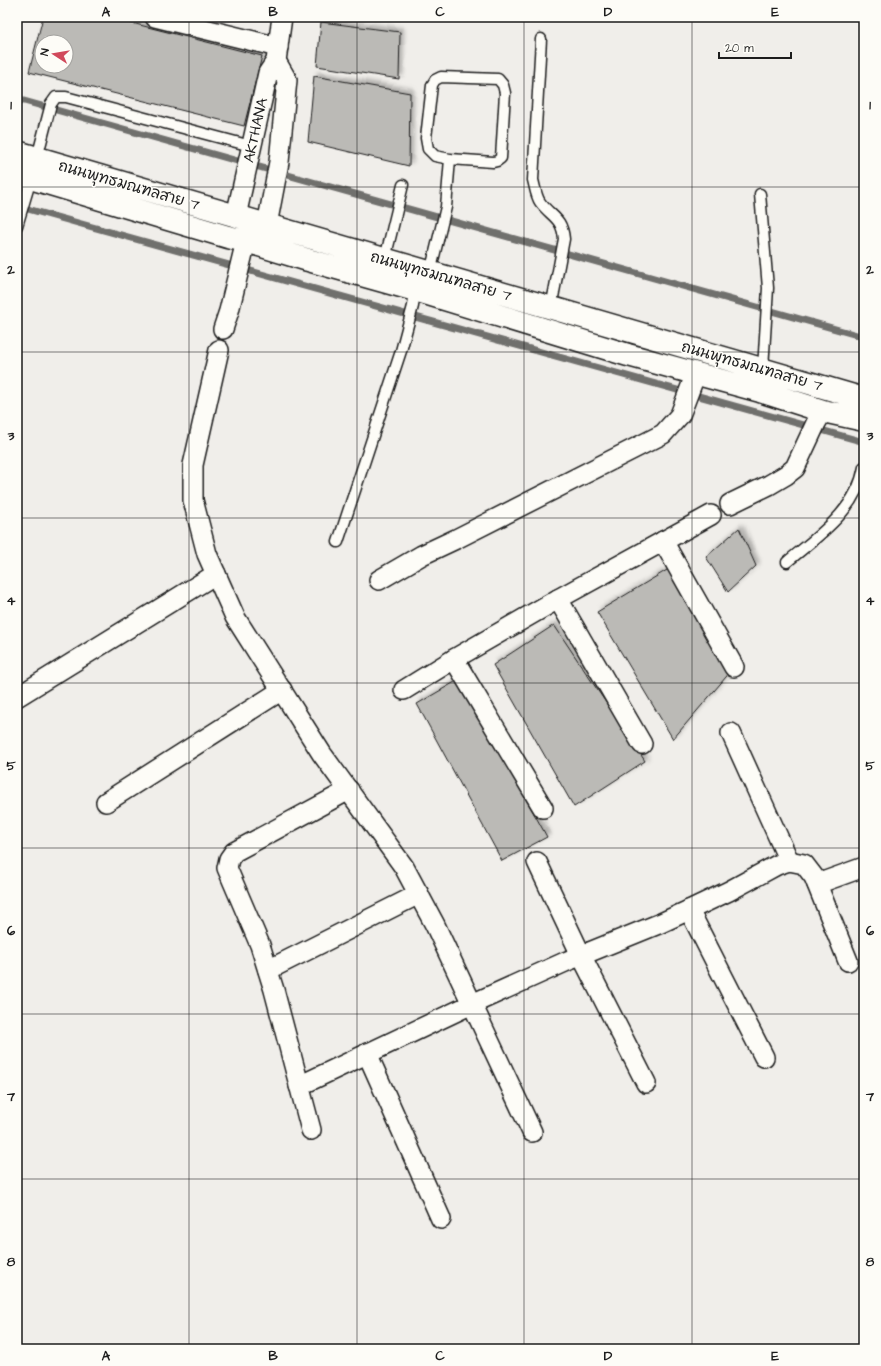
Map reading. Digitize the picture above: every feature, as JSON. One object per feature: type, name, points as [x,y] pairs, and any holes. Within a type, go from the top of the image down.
[{"type":"main road","name":"ถนนพุทธมณฑลสาย 7","points":[[26,166],[236,216],[385,259],[432,265],[551,308],[764,361],[864,399]]},
{"type":"main road","name":"ถนนพุทธมณฑลสาย 7","points":[[26,166],[228,237],[244,249],[308,260],[414,298],[628,355],[695,377],[760,391],[819,417],[864,420]]},
{"type":"street","points":[[155,17],[277,54],[287,80],[279,162],[267,225]]},
{"type":"street","name":"AKTHANA","points":[[236,216],[268,73],[277,54],[282,17]]},
{"type":"street","points":[[223,329],[229,311],[244,249]]},
{"type":"street","points":[[219,350],[193,465],[192,500],[207,554],[235,617],[322,754],[404,867],[435,925],[532,1132]]},
{"type":"street","points":[[379,580],[422,555],[456,540],[663,434],[680,416],[695,377]]},
{"type":"street","points":[[730,504],[769,485],[795,468],[819,417]]},
{"type":"street","points":[[404,690],[454,659],[558,599],[711,515]]},
{"type":"street","points":[[663,541],[734,667]]},
{"type":"street","points":[[17,697],[216,574]]},
{"type":"street","points":[[558,599],[642,744]]},
{"type":"street","points":[[454,659],[543,808]]},
{"type":"street","points":[[106,802],[282,690]]},
{"type":"street","points":[[731,733],[789,861]]},
{"type":"street","points":[[311,1130],[268,970],[260,945],[227,868],[228,859],[234,852],[349,790]]},
{"type":"street","points":[[299,1086],[472,1004],[581,955],[661,923],[729,891],[777,865],[789,861],[804,864],[814,877],[848,961]]},
{"type":"street","points":[[537,862],[581,955],[646,1083]]},
{"type":"street","points":[[817,884],[864,867]]},
{"type":"street","points":[[268,970],[419,894]]},
{"type":"street","points":[[689,910],[764,1057]]},
{"type":"street","points":[[367,1054],[441,1219]]},
{"type":"lane","points":[[541,39],[533,180],[539,200],[558,220],[563,228],[564,239],[551,308]]},
{"type":"lane","points":[[441,77],[498,79],[503,85],[505,93],[501,158],[493,162],[450,159],[436,156],[428,149],[426,138],[432,85],[435,80],[441,77]]},
{"type":"lane","points":[[17,226],[26,166],[51,104],[56,97],[66,96],[250,152]]},
{"type":"lane","points":[[432,265],[446,207],[450,159]]},
{"type":"lane","points":[[385,259],[404,185]]},
{"type":"lane","points":[[760,194],[768,288],[764,361]]},
{"type":"lane","points":[[338,542],[401,351],[414,298]]},
{"type":"lane","points":[[787,562],[830,525],[849,504],[863,475],[864,467]]},
{"type":"building","points":[[43,17],[108,17],[262,56],[244,126],[37,74],[74,74],[74,34],[39,34]]},
{"type":"building","points":[[321,22],[400,32],[399,79],[317,66]]},
{"type":"building","points":[[34,52],[34,73],[29,72]]},
{"type":"building","points":[[314,76],[410,93],[409,166],[308,142]]},
{"type":"building","points":[[739,528],[756,566],[728,592],[706,557]]},
{"type":"building","points":[[672,567],[732,670],[673,739],[597,612]]},
{"type":"building","points":[[554,625],[645,761],[574,807],[493,665]]},
{"type":"building","points":[[460,679],[547,837],[502,861],[417,704]]},
{"type":"waterway","points":[[17,99],[864,337]]},
{"type":"waterway","points":[[17,206],[864,442]]}]
